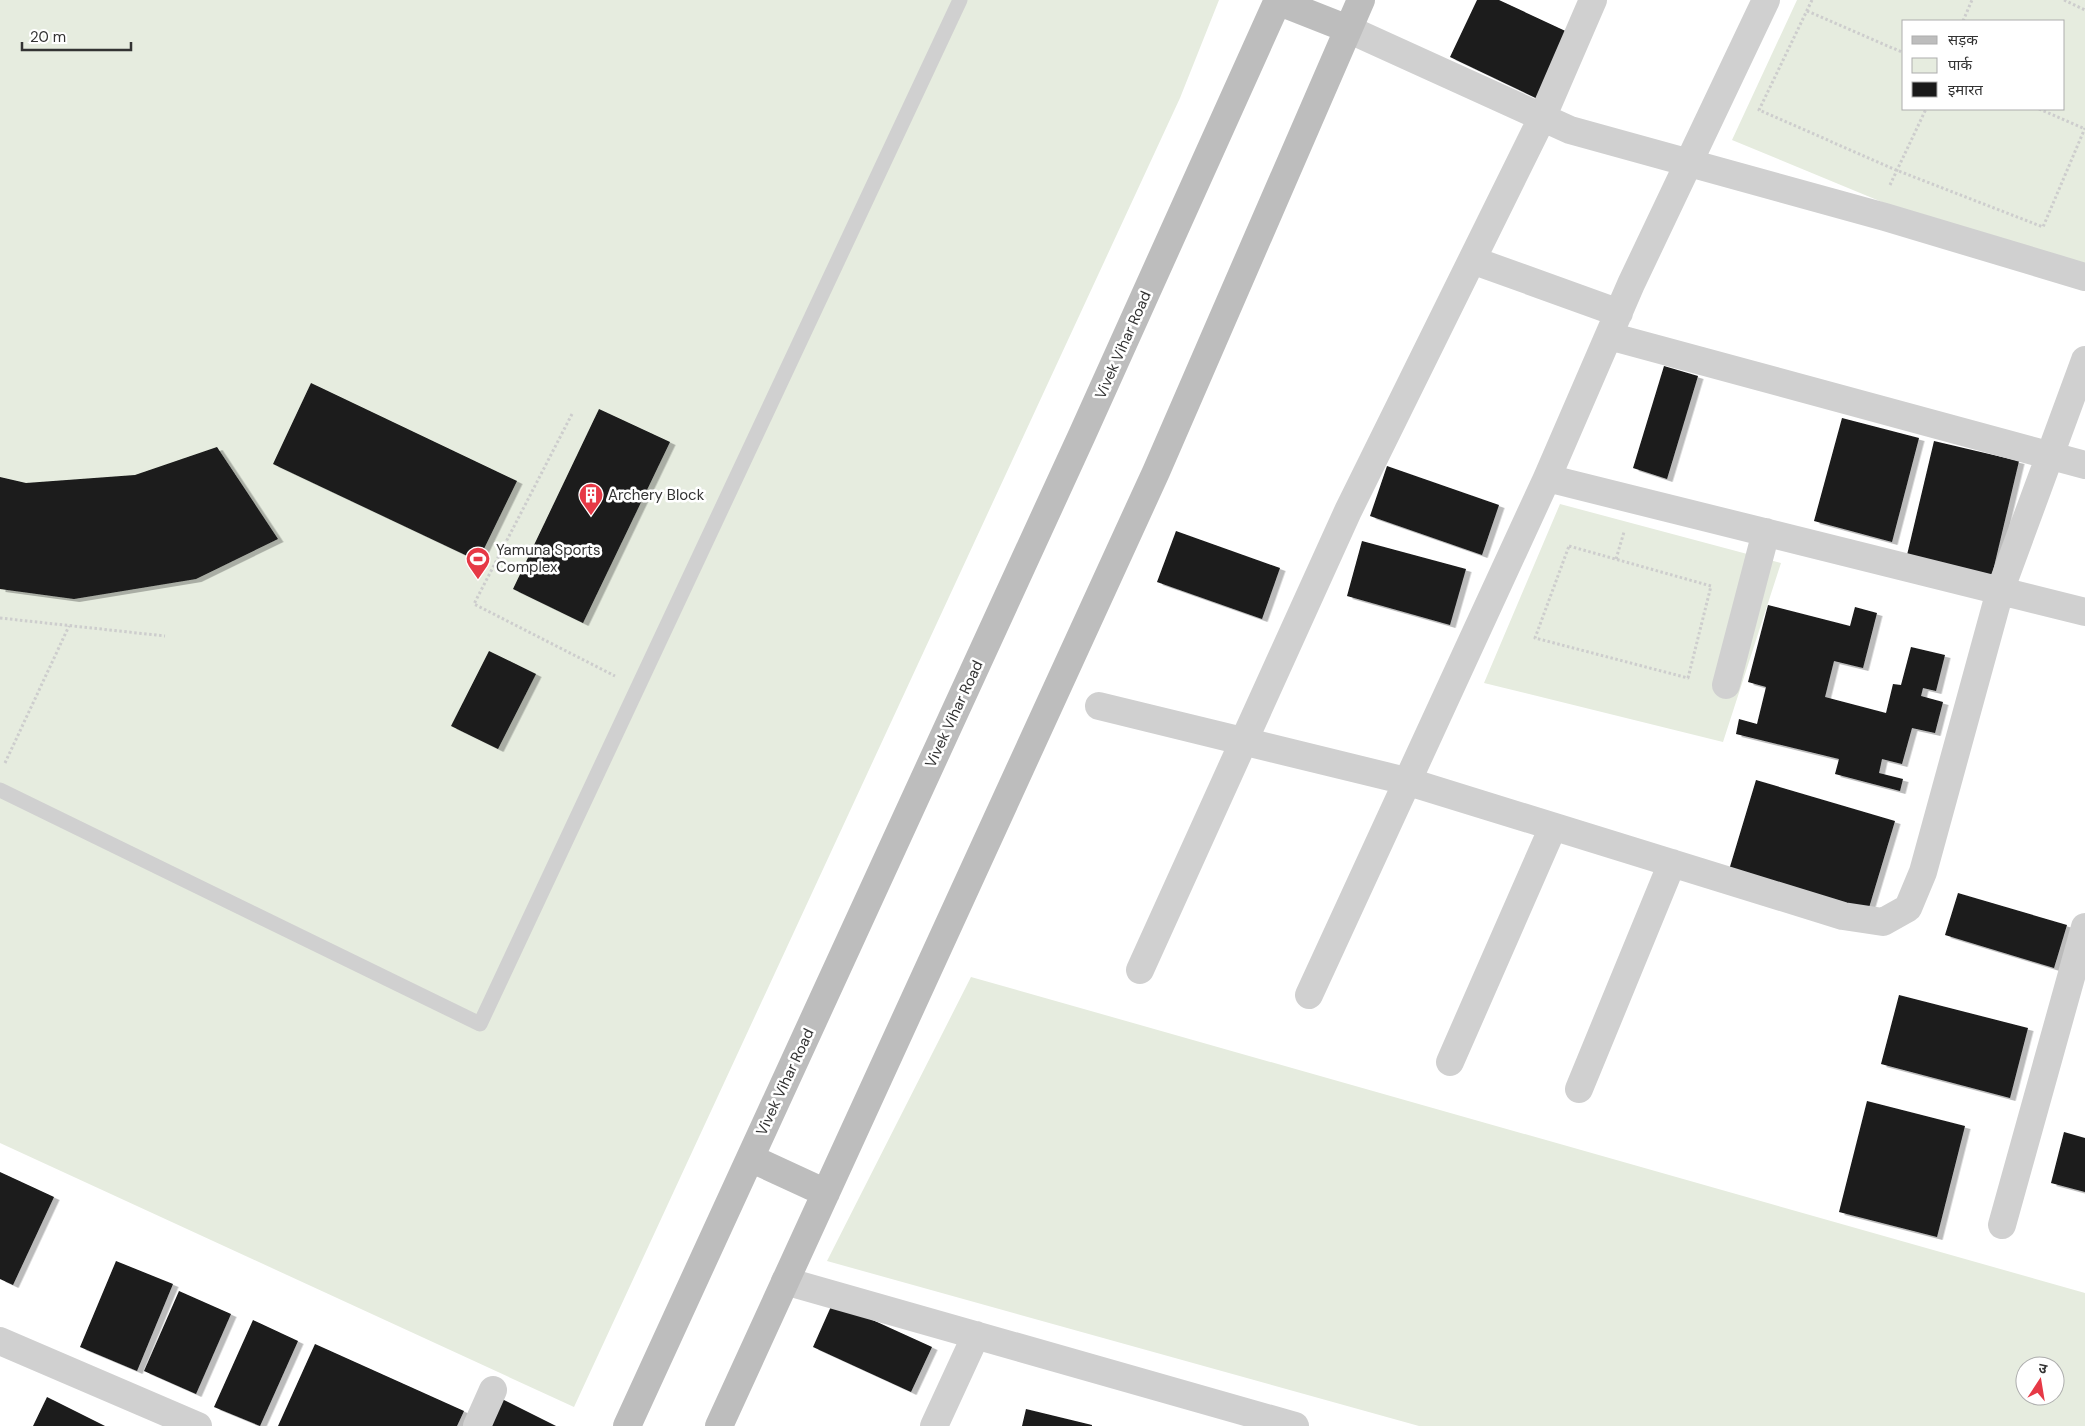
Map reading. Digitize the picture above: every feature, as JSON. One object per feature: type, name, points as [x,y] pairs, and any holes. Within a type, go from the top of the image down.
[{"type":"street","points":[[719,1426],[1156,472],[1361,0]]},
{"type":"street","points":[[1140,970],[1348,511],[1542,118],[1593,0]]},
{"type":"street","points":[[1309,995],[1546,478],[1614,325],[1766,0]]},
{"type":"street","points":[[1277,1],[1348,29],[1570,130],[1885,217],[2085,277]]},
{"type":"street","name":"Vivek Vihar Road","points":[[627,1426],[1082,435],[1277,1]]},
{"type":"street","points":[[1472,260],[1614,325],[2085,465]]},
{"type":"street","points":[[1099,706],[1406,781],[1843,916],[1883,922],[1908,908],[1922,872],[2000,591],[2085,360]]},
{"type":"street","points":[[1546,478],[2085,612]]},
{"type":"street","points":[[1726,685],[1766,532]]},
{"type":"street","points":[[1450,1062],[1553,827]]},
{"type":"street","points":[[1579,1089],[1672,863]]},
{"type":"street","points":[[2002,1225],[2085,928]]},
{"type":"street","points":[[750,1158],[826,1194]]},
{"type":"street","points":[[786,1281],[1295,1426]]},
{"type":"street","points":[[934,1426],[976,1335]]},
{"type":"street","points":[[0,1341],[198,1426]]},
{"type":"street","points":[[477,1426],[493,1390]]},
{"type":"lane","points":[[0,790],[480,1024],[960,0]]},
{"type":"path","points":[[1812,0],[1759,110],[1896,170],[2043,226],[2085,128],[2041,110]]},
{"type":"path","points":[[1963,20],[1972,0]]},
{"type":"path","points":[[2064,0],[2085,10]]},
{"type":"path","points":[[1807,11],[1902,52]]},
{"type":"path","points":[[1896,170],[1926,110]]},
{"type":"path","points":[[572,414],[474,604],[638,688]]},
{"type":"path","points":[[1569,546],[1616,559],[1712,586],[1688,678],[1535,638],[1569,546]]},
{"type":"path","points":[[0,618],[165,636]]},
{"type":"path","points":[[4,765],[69,626]]},
{"type":"green space","name":"Yamuna Sports Complex","points":[[0,0],[1219,0],[1180,98],[574,1407],[0,1143]]},
{"type":"green space","points":[[1797,0],[2085,0],[2085,286],[1732,140]]},
{"type":"green space","points":[[1560,504],[1781,563],[1723,742],[1484,683]]},
{"type":"green space","points":[[971,977],[2085,1293],[2085,1426],[1419,1426],[827,1261]]},
{"type":"building","points":[[1477,0],[1499,0],[1574,35],[1542,101],[1450,57]]},
{"type":"building","points":[[1664,366],[1698,376],[1667,479],[1633,468]]},
{"type":"building","points":[[311,383],[517,481],[478,561],[273,464]]},
{"type":"building","name":"Archery Block","points":[[599,409],[670,442],[583,623],[513,589]]},
{"type":"building","points":[[1842,418],[1919,438],[1892,542],[1814,521]]},
{"type":"building","points":[[1934,441],[2019,461],[1992,575],[1907,555]]},
{"type":"building","points":[[217,447],[278,539],[196,579],[74,599],[0,589],[0,477],[26,483],[135,475]]},
{"type":"building","points":[[1387,466],[1499,505],[1482,555],[1370,516]]},
{"type":"building","points":[[1176,531],[1280,568],[1262,619],[1157,582]]},
{"type":"building","points":[[1362,541],[1466,569],[1450,625],[1347,596]]},
{"type":"building","points":[[1768,605],[1850,626],[1855,607],[1877,613],[1863,668],[1834,661],[1825,697],[1886,713],[1893,684],[1901,685],[1911,647],[1945,655],[1936,691],[1923,688],[1921,696],[1943,702],[1935,733],[1912,728],[1902,764],[1882,759],[1879,773],[1903,779],[1900,791],[1835,774],[1839,759],[1736,734],[1739,719],[1757,724],[1766,687],[1748,682]]},
{"type":"building","points":[[489,651],[536,674],[498,749],[451,726]]},
{"type":"building","points":[[1756,780],[1895,821],[1868,911],[1729,870]]},
{"type":"building","points":[[1958,893],[2067,925],[2054,968],[1945,935]]},
{"type":"building","points":[[1899,995],[2028,1028],[2010,1098],[1881,1064]]},
{"type":"building","points":[[1867,1101],[1965,1126],[1937,1237],[1839,1212]]},
{"type":"building","points":[[2064,1132],[2085,1138],[2085,1192],[2051,1183]]},
{"type":"building","points":[[0,1172],[54,1197],[13,1285],[0,1279]]},
{"type":"building","points":[[116,1261],[173,1284],[137,1371],[80,1347]]},
{"type":"building","points":[[179,1291],[231,1314],[196,1394],[144,1371]]},
{"type":"building","points":[[833,1302],[932,1347],[911,1392],[813,1347]]},
{"type":"building","points":[[253,1320],[298,1341],[260,1426],[214,1407]]},
{"type":"building","points":[[315,1344],[464,1411],[457,1426],[278,1426]]},
{"type":"building","points":[[47,1397],[105,1426],[33,1426]]},
{"type":"building","points":[[500,1398],[556,1426],[488,1426]]},
{"type":"building","points":[[1026,1409],[1092,1425],[1092,1426],[1022,1426]]},
{"type":"place","name":"Archery Block","points":[[591,516]]},
{"type":"place","name":"Yamuna Sports Complex","points":[[478,580]]}]
